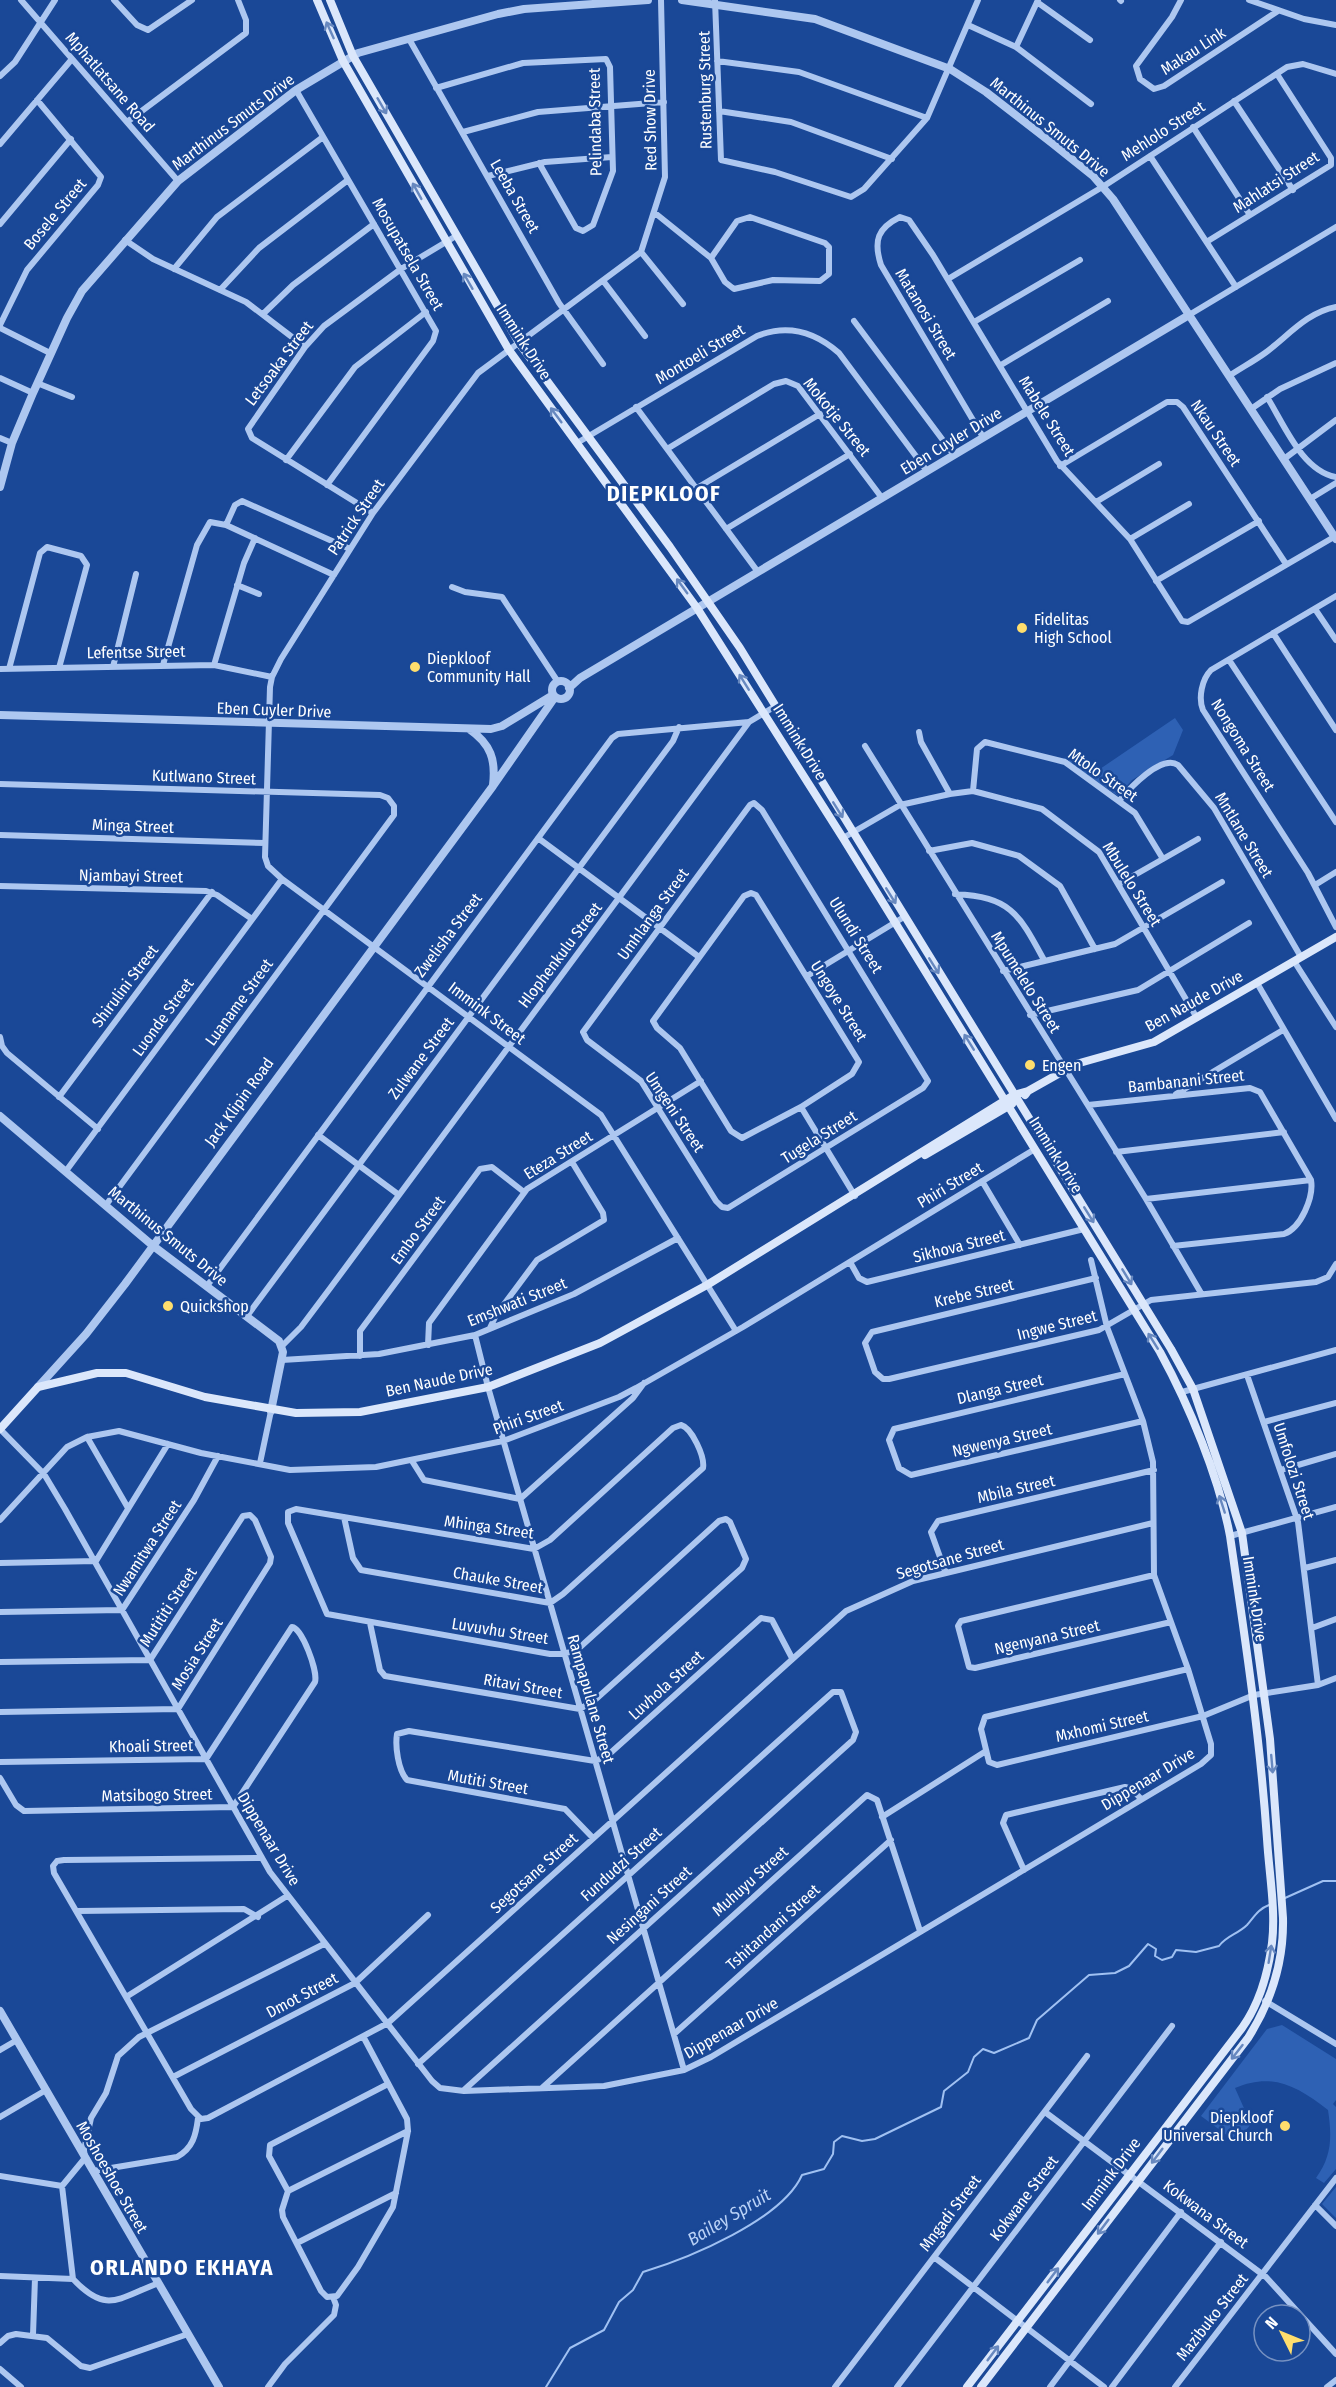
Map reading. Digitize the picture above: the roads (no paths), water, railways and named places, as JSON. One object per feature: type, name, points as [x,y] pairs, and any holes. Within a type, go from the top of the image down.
[{"type":"main road","name":"Immink Drive","points":[[317,0],[344,61],[445,242],[509,350],[697,608],[843,838],[1134,1310],[1182,1392],[1220,1500],[1230,1536],[1254,1695],[1270,1881],[1272,1941],[1263,2000],[967,2387]]},
{"type":"main road","name":"Immink Drive","points":[[330,0],[353,56],[519,343],[708,600],[1143,1304],[1192,1389],[1242,1533],[1264,1693],[1282,1900],[1281,1953],[1248,2038],[981,2387]]},
{"type":"main road","name":"Ben Naude Drive","points":[[38,1387],[97,1373],[126,1373],[206,1397],[272,1411],[319,1414],[360,1412],[488,1388],[600,1343],[707,1285],[1065,1069],[1154,1042],[1336,937]]},
{"type":"main road","name":"Jack Klipin Road","points":[[0,1429],[38,1387]]},
{"type":"street","name":"Mphatlatsane Road","points":[[21,0],[178,181]]},
{"type":"street","points":[[0,76],[15,62],[55,0]]},
{"type":"street","points":[[114,0],[137,25],[148,30],[192,0]]},
{"type":"street","points":[[127,122],[246,33],[246,20],[238,0]]},
{"type":"street","name":"Marthinus Smuts Drive","points":[[0,487],[12,443],[37,383],[82,291],[178,181],[296,90],[353,56],[523,4],[648,0]]},
{"type":"street","name":"Red Show Drive","points":[[641,252],[665,177],[661,0]]},
{"type":"street","name":"Marthinus Smuts Drive","points":[[682,0],[716,2],[815,19],[950,69],[986,92],[1104,186],[1335,538]]},
{"type":"street","name":"Rustenburg Street","points":[[716,2],[720,157],[723,161],[775,172],[846,196],[860,193],[927,118],[978,0]]},
{"type":"street","name":"Makau Link","points":[[1181,0],[1172,17],[1136,66],[1140,79],[1154,89],[1164,86],[1278,11]]},
{"type":"street","points":[[1249,0],[1329,26],[1336,25]]},
{"type":"street","points":[[1016,47],[1038,1],[1090,40]]},
{"type":"street","points":[[968,25],[1016,47],[1091,104]]},
{"type":"street","name":"Leeba Street","points":[[409,39],[564,310],[603,364]]},
{"type":"street","name":"Pelindaba Street","points":[[436,88],[523,63],[603,58],[610,67],[612,175],[596,222],[583,231],[576,228],[539,164]]},
{"type":"street","points":[[0,144],[72,59]]},
{"type":"street","points":[[717,61],[799,72],[927,118]]},
{"type":"street","name":"Mehlolo Street","points":[[948,279],[1104,186],[1291,65],[1304,64],[1336,74]]},
{"type":"street","name":"Mahlatsi Street","points":[[1208,241],[1327,170],[1331,160],[1277,74]]},
{"type":"street","name":"Mosupatsela Street","points":[[296,90],[436,331],[433,341],[327,485]]},
{"type":"street","name":"Bosele Street","points":[[0,326],[30,265],[100,180],[98,171],[37,100]]},
{"type":"street","points":[[1234,100],[1293,190]]},
{"type":"street","points":[[463,132],[538,112],[664,102]]},
{"type":"street","points":[[719,111],[792,122],[892,159]]},
{"type":"street","points":[[1193,128],[1250,216]]},
{"type":"street","points":[[174,268],[217,217],[323,137]]},
{"type":"street","points":[[0,224],[71,139]]},
{"type":"street","points":[[488,176],[539,164],[612,156]]},
{"type":"street","points":[[1150,156],[1208,241],[1236,287]]},
{"type":"street","points":[[220,290],[259,248],[348,180]]},
{"type":"street","points":[[655,213],[711,258],[725,282],[734,290],[773,280],[820,281],[829,274],[829,247],[825,243],[750,217],[737,221],[711,258]]},
{"type":"street","name":"Matanosi Street","points":[[909,220],[902,216],[883,225],[879,238],[881,265],[983,437]]},
{"type":"street","name":"Mabele Street","points":[[909,220],[948,279],[1060,465],[1130,539],[1176,616],[1188,622],[1286,564]]},
{"type":"street","points":[[263,314],[293,285],[374,224]]},
{"type":"street","name":"Eben Cuyler Drive","points":[[0,715],[496,728],[1336,227]]},
{"type":"street","name":"Letsoaka Street","points":[[286,460],[250,436],[248,429],[305,347],[329,321],[401,269],[456,236]]},
{"type":"street","points":[[125,240],[153,259],[220,290],[263,314],[305,347]]},
{"type":"street","points":[[509,350],[604,282],[641,252],[683,304]]},
{"type":"street","points":[[974,322],[1080,260]]},
{"type":"street","points":[[604,282],[645,336]]},
{"type":"street","points":[[1000,365],[1108,301]]},
{"type":"street","points":[[1229,375],[1264,353],[1295,327],[1336,307]]},
{"type":"street","points":[[373,513],[286,460],[355,367],[426,312]]},
{"type":"street","points":[[854,321],[954,455]]},
{"type":"street","points":[[0,326],[50,353]]},
{"type":"street","name":"Montoeli Street","points":[[577,443],[757,336],[777,330],[805,332],[820,338],[839,353],[927,471]]},
{"type":"street","name":"Patrick Street","points":[[269,723],[272,677],[373,513],[478,373],[509,350]]},
{"type":"street","points":[[1251,409],[1267,397],[1336,363]]},
{"type":"street","points":[[0,378],[33,393]]},
{"type":"street","name":"Mokotje Street","points":[[667,448],[782,382],[798,386],[882,498]]},
{"type":"street","points":[[37,383],[72,397]]},
{"type":"street","points":[[1267,397],[1299,449],[1317,471],[1336,477]]},
{"type":"street","name":"Nkau Street","points":[[1060,465],[1167,402],[1175,401],[1183,407],[1286,564]]},
{"type":"street","points":[[636,407],[758,572]]},
{"type":"street","points":[[697,488],[820,414]]},
{"type":"street","points":[[1284,459],[1336,420]]},
{"type":"street","points":[[0,438],[12,443]]},
{"type":"street","points":[[726,529],[850,454]]},
{"type":"street","points":[[1096,502],[1159,464]]},
{"type":"street","points":[[1310,499],[1336,483]]},
{"type":"street","points":[[226,525],[235,505],[242,501],[351,549]]},
{"type":"street","points":[[1130,539],[1189,504]]},
{"type":"street","points":[[1156,581],[1259,521]]},
{"type":"street","points":[[163,665],[199,539],[210,522],[226,525],[334,575]]},
{"type":"street","points":[[214,665],[237,585],[255,538]]},
{"type":"street","points":[[1286,564],[1335,538]]},
{"type":"street","points":[[9,669],[41,550],[52,548],[81,556],[86,561],[59,668]]},
{"type":"street","points":[[113,667],[136,574]]},
{"type":"street","points":[[237,585],[259,594]]},
{"type":"street","points":[[452,587],[465,592],[502,597],[559,690],[493,786]]},
{"type":"street","name":"Nongoma Street","points":[[1336,596],[1206,676],[1201,705],[1315,885],[1336,927]]},
{"type":"street","points":[[1315,609],[1336,640]]},
{"type":"street","points":[[1273,633],[1336,730]]},
{"type":"street","points":[[1230,660],[1336,822]]},
{"type":"street","name":"Lefentse Street","points":[[0,669],[214,665],[272,677]]},
{"type":"street","name":"Zwelisha Street","points":[[207,1286],[615,735],[749,722],[774,706]]},
{"type":"street","name":"Hlophenkulu Street","points":[[282,1346],[301,1327],[749,722]]},
{"type":"street","name":"Immink Street","points":[[269,723],[265,843],[267,864],[282,879],[599,1114],[736,1331]]},
{"type":"street","name":"Zulwane Street","points":[[247,1316],[673,741],[679,727]]},
{"type":"street","points":[[468,728],[482,738],[491,750],[494,767],[493,786]]},
{"type":"street","points":[[919,732],[921,742],[950,794]]},
{"type":"street","name":"Mtolo Street","points":[[974,791],[977,749],[988,741],[1060,759],[1135,813],[1163,859]]},
{"type":"street","name":"Mpumelelo Street","points":[[865,746],[1146,1199],[1201,1293]]},
{"type":"street","name":"Mntlane Street","points":[[1119,801],[1137,780],[1165,763],[1171,762],[1178,765],[1214,808],[1336,1027]]},
{"type":"street","name":"Kutlwano Street","points":[[0,784],[384,796],[394,806],[394,815]]},
{"type":"street","name":"Jack Klipin Road","points":[[38,1387],[87,1334],[493,786]]},
{"type":"street","name":"Mbulelo Street","points":[[843,838],[900,805],[974,791],[1038,808],[1048,813],[1095,848],[1119,884],[1197,1018]]},
{"type":"street","name":"Ulundi Street","points":[[750,805],[755,803],[762,810],[928,1077],[923,1088]]},
{"type":"street","name":"Umhlanga Street","points":[[587,1040],[584,1034],[586,1027],[750,805]]},
{"type":"street","name":"Luaname Street","points":[[106,1205],[394,815]]},
{"type":"street","name":"Minga Street","points":[[0,835],[265,843]]},
{"type":"street","points":[[538,838],[699,957]]},
{"type":"street","points":[[1119,884],[1198,839]]},
{"type":"street","points":[[929,851],[972,843],[1019,856],[1059,886],[1095,949]]},
{"type":"street","points":[[1315,885],[1336,872]]},
{"type":"street","name":"Luonde Street","points":[[66,1171],[282,879]]},
{"type":"street","points":[[1003,971],[1115,944],[1222,882]]},
{"type":"street","name":"Njambayi Street","points":[[0,886],[212,892]]},
{"type":"street","points":[[212,892],[252,919]]},
{"type":"street","name":"Shirulini Street","points":[[59,1096],[212,892]]},
{"type":"street","name":"Ungoye Street","points":[[751,892],[756,895],[807,976],[860,1062],[852,1074],[801,1107],[749,1136],[740,1138],[731,1131],[678,1046],[657,1028],[653,1021],[744,896],[751,892]]},
{"type":"street","points":[[955,894],[984,896],[1011,910],[1023,922],[1044,960]]},
{"type":"street","points":[[807,976],[904,916]]},
{"type":"street","points":[[1030,1015],[1131,992],[1249,923]]},
{"type":"street","points":[[1257,983],[1336,1119]]},
{"type":"street","points":[[1175,1095],[1283,1030]]},
{"type":"street","points":[[0,1037],[4,1050],[98,1128]]},
{"type":"street","name":"Umgeni Street","points":[[587,1040],[638,1079],[659,1108],[716,1202],[728,1208]]},
{"type":"street","name":"Eteza Street","points":[[428,1345],[429,1323],[524,1192],[701,1082]]},
{"type":"street","name":"Tugela Street","points":[[728,1208],[923,1088]]},
{"type":"street","name":"Bambanani Street","points":[[1088,1105],[1253,1088],[1260,1092],[1311,1180]]},
{"type":"street","points":[[801,1107],[854,1195]]},
{"type":"street","name":"Marthinus Smuts Drive","points":[[0,1116],[152,1245],[272,1334],[282,1346]]},
{"type":"street","points":[[1116,1152],[1284,1132]]},
{"type":"street","points":[[318,1135],[399,1195]]},
{"type":"street","name":"Phiri Street","points":[[0,1520],[67,1447],[87,1437],[119,1431],[218,1456],[290,1470],[376,1467],[503,1441],[619,1397],[736,1331],[1035,1149]]},
{"type":"street","points":[[490,1328],[496,1315],[537,1260],[604,1220],[603,1213],[572,1162]]},
{"type":"street","name":"Embo Street","points":[[360,1356],[360,1330],[480,1169],[492,1167],[524,1192]]},
{"type":"street","points":[[1146,1199],[1311,1180],[1312,1192],[1298,1223],[1287,1233],[1173,1246]]},
{"type":"street","points":[[982,1181],[1020,1245]]},
{"type":"street","name":"Sikhova Street","points":[[850,1262],[859,1278],[867,1282],[1084,1229]]},
{"type":"street","name":"Emshwati Street","points":[[282,1360],[360,1356],[475,1335],[574,1294],[678,1238]]},
{"type":"street","name":"Dippenaar Drive","points":[[0,1429],[44,1474],[96,1561],[233,1808],[287,1896],[418,2064],[440,2088],[464,2091],[613,2084],[684,2070],[711,2057],[1210,1757],[1211,1747],[1203,1716],[1154,1575],[1154,1470],[1143,1421],[1107,1327],[1091,1260]]},
{"type":"street","name":"Ingwe Street","points":[[866,1343],[875,1372],[885,1379],[1107,1327],[1151,1300],[1316,1282],[1328,1277],[1336,1264]]},
{"type":"street","name":"Krebe Street","points":[[866,1343],[867,1336],[873,1331],[1096,1278]]},
{"type":"street","name":"Rampapulane Street","points":[[475,1335],[503,1441],[684,2070]]},
{"type":"street","points":[[260,1463],[282,1360],[282,1346]]},
{"type":"street","points":[[1182,1392],[1336,1350]]},
{"type":"street","name":"Dlanga Street","points":[[889,1440],[892,1430],[899,1426],[1125,1374]]},
{"type":"street","name":"Umfolozi Street","points":[[1247,1375],[1297,1518],[1318,1685]]},
{"type":"street","points":[[412,1461],[424,1480],[520,1499],[633,1398],[645,1382]]},
{"type":"street","points":[[1264,1422],[1336,1403]]},
{"type":"street","name":"Ngwenya Street","points":[[889,1440],[899,1468],[911,1475],[1143,1421]]},
{"type":"street","name":"Mhinga Street","points":[[288,1523],[287,1514],[296,1509],[534,1550],[550,1540],[674,1428],[681,1425],[689,1430]]},
{"type":"street","name":"Chauke Street","points":[[344,1517],[353,1558],[361,1570],[550,1603],[563,1594],[703,1468],[704,1461],[689,1430]]},
{"type":"street","points":[[87,1437],[128,1508]]},
{"type":"street","points":[[0,1563],[96,1561],[168,1444]]},
{"type":"street","points":[[1281,1470],[1336,1454]]},
{"type":"street","name":"Nwamitwa Street","points":[[0,1612],[122,1610],[194,1500],[218,1456]]},
{"type":"street","name":"Mbila Street","points":[[945,1572],[931,1532],[938,1521],[1154,1470]]},
{"type":"street","points":[[1230,1536],[1336,1507]]},
{"type":"street","name":"Mutititi Street","points":[[0,1662],[150,1660],[243,1516],[247,1514],[255,1520]]},
{"type":"street","name":"Ritavi Street","points":[[370,1623],[380,1670],[385,1676],[580,1709],[596,1700],[744,1566],[745,1556],[730,1522],[725,1519],[719,1521]]},
{"type":"street","name":"Mosia Street","points":[[0,1712],[178,1709],[270,1563],[255,1520]]},
{"type":"street","name":"Luvuvhu Street","points":[[288,1523],[325,1612],[331,1616],[564,1654],[578,1649],[719,1521]]},
{"type":"street","name":"Segotsane Street","points":[[198,2118],[208,2118],[388,2023],[792,1658],[851,1608],[913,1581],[1153,1523]]},
{"type":"street","points":[[1305,1568],[1336,1560]]},
{"type":"street","name":"Ngenyana Street","points":[[1154,1575],[962,1621],[958,1628],[967,1664],[975,1668],[1171,1622]]},
{"type":"street","name":"Luvhola Street","points":[[596,1761],[607,1756],[761,1618],[772,1620],[792,1658]]},
{"type":"street","points":[[1311,1629],[1336,1619]]},
{"type":"street","name":"Khoali Street","points":[[0,1762],[206,1759],[286,1633],[293,1626],[299,1631]]},
{"type":"street","name":"Matsibogo Street","points":[[0,1778],[21,1811],[233,1808],[315,1682],[316,1672],[299,1631]]},
{"type":"street","points":[[882,1816],[986,1750],[981,1729],[982,1721],[988,1717],[1188,1669]]},
{"type":"street","name":"Mxhomi Street","points":[[986,1750],[989,1762],[997,1765],[1203,1716],[1254,1695],[1318,1685],[1336,1678]]},
{"type":"street","name":"Fundudzi Street","points":[[418,2064],[834,1692],[842,1694],[856,1731],[853,1740]]},
{"type":"street","name":"Mutiti Street","points":[[593,1838],[565,1809],[410,1781],[403,1775],[396,1742],[399,1732],[409,1731],[596,1761]]},
{"type":"street","name":"Nesingani Street","points":[[464,2091],[853,1740]]},
{"type":"street","points":[[1024,1869],[1003,1823],[1006,1815],[1125,1786],[1132,1788],[1141,1799]]},
{"type":"street","name":"Muhuyu Street","points":[[542,2089],[865,1796],[870,1795],[876,1798],[920,1931]]},
{"type":"street","name":"Tshitandani Street","points":[[674,2034],[891,1840]]},
{"type":"street","points":[[93,2171],[177,2157],[183,2154],[196,2136],[198,2118],[54,1872],[55,1863],[64,1860],[262,1858]]},
{"type":"street","points":[[126,1997],[258,1917],[287,1896]]},
{"type":"street","points":[[77,1911],[244,1909],[258,1917]]},
{"type":"street","name":"Dmot Street","points":[[173,2077],[355,1983],[428,1915]]},
{"type":"street","points":[[159,2283],[103,2301],[92,2298],[73,2279],[62,2186],[85,2158],[84,2151],[91,2118],[106,2093],[118,2056],[135,2039],[148,2035],[324,1944]]},
{"type":"street","points":[[1263,2000],[1336,2044]]},
{"type":"street","name":"Moshoeshoe Street","points":[[0,2011],[159,2283],[215,2386]]},
{"type":"street","name":"Kokwane Street","points":[[897,2387],[1172,2026]]},
{"type":"street","points":[[363,2038],[388,2084],[407,2119],[408,2131],[390,2213],[345,2288],[333,2297],[327,2296],[321,2291],[282,2214],[288,2191],[269,2156],[270,2145],[388,2084]]},
{"type":"street","points":[[0,2050],[17,2040]]},
{"type":"street","name":"Mngadi Street","points":[[835,2387],[1087,2056]]},
{"type":"street","points":[[0,2117],[46,2090]]},
{"type":"street","name":"Kokwana Street","points":[[1045,2112],[1262,2273],[1336,2354]]},
{"type":"street","points":[[288,2191],[408,2131]]},
{"type":"street","points":[[0,2176],[62,2186]]},
{"type":"street","name":"Mazibuko Street","points":[[1175,2387],[1336,2178]]},
{"type":"street","points":[[297,2243],[396,2193]]},
{"type":"street","points":[[1315,2205],[1336,2226]]},
{"type":"street","points":[[1050,2387],[1181,2212]]},
{"type":"street","points":[[1112,2387],[1221,2242]]},
{"type":"street","points":[[934,2257],[1104,2387]]},
{"type":"street","points":[[0,2276],[73,2279]]},
{"type":"street","points":[[33,2335],[35,2278]]},
{"type":"street","points":[[268,2387],[285,2364],[334,2315],[336,2305],[333,2297]]},
{"type":"street","points":[[0,2343],[8,2336],[33,2335],[53,2340],[87,2368],[188,2334]]},
{"type":"street","points":[[0,2369],[21,2387]]},
{"type":"street","points":[[1327,2387],[1336,2379]]},
{"type":"waterway","name":"Bailey Spruit","points":[[1285,1898],[1323,1881],[1336,1881]]},
{"type":"waterway","name":"Bailey Spruit","points":[[546,2387],[570,2348],[604,2330],[619,2302],[633,2290],[643,2272],[708,2247],[755,2222],[791,2192],[802,2175],[824,2169],[833,2154],[834,2142],[842,2136],[862,2141],[875,2139],[941,2107],[944,2091],[968,2072],[974,2057],[983,2049],[994,2053],[1029,2038],[1037,2020],[1089,1975],[1115,1973],[1129,1966],[1148,1944],[1156,1949],[1155,1956],[1162,1960],[1172,1957],[1176,1950],[1196,1952],[1219,1946],[1244,1928],[1259,1911],[1269,1905]]},
{"type":"place","name":"Fidelitas High School","points":[[1022,628]]},
{"type":"place","name":"Diepkloof Community Hall","points":[[415,667]]},
{"type":"place","name":"Engen","points":[[1030,1065]]},
{"type":"place","name":"Quickshop","points":[[168,1306]]},
{"type":"place","name":"Diepkloof Universal Church","points":[[1285,2126]]},
{"type":"district","name":"DIEPKLOOF","points":[[664,493]]},
{"type":"district","name":"ORLANDO EKHAYA","points":[[182,2267]]}]
